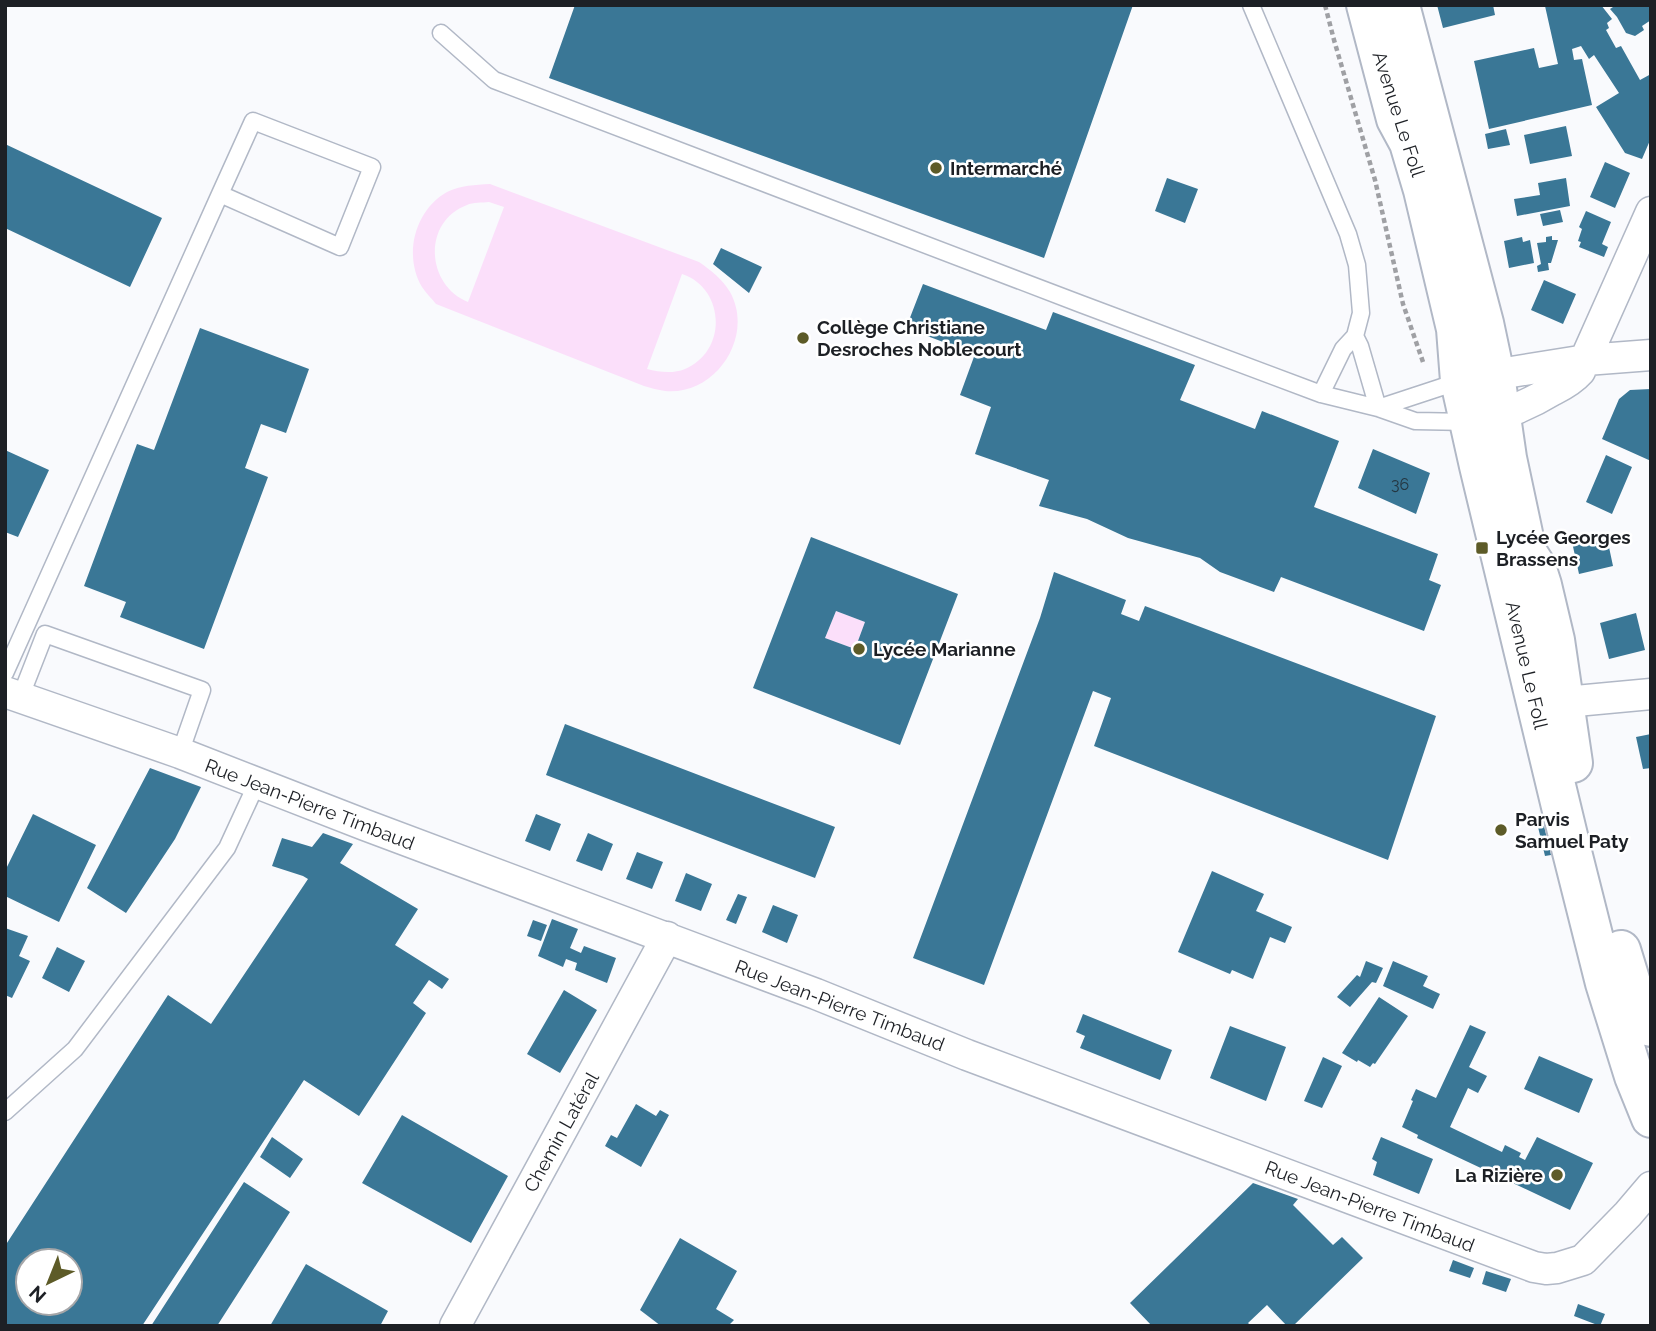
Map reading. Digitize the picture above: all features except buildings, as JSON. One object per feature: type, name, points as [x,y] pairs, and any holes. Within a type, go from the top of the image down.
[{"type":"main road","name":"Avenue Le Foll","points":[[1366,5],[1396,119],[1409,143],[1423,190],[1456,329],[1478,378],[1568,836],[1605,983],[1634,1076],[1651,1118]]},
{"type":"main road","name":"Avenue Le Foll","points":[[1400,5],[1484,323],[1478,378]]},
{"type":"main road","name":"Avenue Le Foll","points":[[1485,419],[1507,458],[1527,552],[1536,566],[1542,585],[1555,640],[1571,756],[1611,919],[1633,986],[1651,1027]]},
{"type":"street","points":[[1485,419],[1530,404],[1574,378],[1580,371],[1651,212]]},
{"type":"street","points":[[1478,378],[1586,360],[1651,355]]},
{"type":"street","name":"Rue Jean-Pierre Timbaud","points":[[10,688],[816,994],[980,1060],[1534,1267],[1558,1268],[1583,1259],[1651,1187]]},
{"type":"street","points":[[1565,702],[1651,694]]},
{"type":"street","name":"Chemin Latéral","points":[[454,1326],[667,937]]},
{"type":"lane","points":[[1251,5],[1348,234],[1357,265],[1361,313],[1355,336],[1343,349],[1321,394]]},
{"type":"lane","points":[[441,33],[494,80],[1321,394],[1378,408],[1415,421],[1485,419]]},
{"type":"lane","points":[[10,688],[220,194],[254,121],[372,167],[340,247],[220,194]]},
{"type":"lane","points":[[1355,336],[1378,408]]},
{"type":"lane","points":[[1378,408],[1478,378]]},
{"type":"lane","points":[[10,688],[45,635],[202,690],[180,753]]},
{"type":"lane","points":[[5,1112],[75,1049],[227,848],[257,783]]},
{"type":"shaded area","points":[[490,184],[704,265],[727,287],[736,309],[734,344],[726,360],[714,374],[700,384],[683,390],[665,391],[644,386],[436,304],[422,287],[413,261],[415,234],[420,222],[436,200],[447,192]],"holes":[[[489,202],[504,207],[468,302],[454,294],[444,282],[437,268],[436,239],[442,225],[452,213],[469,204]],[[682,274],[696,281],[707,292],[713,305],[716,320],[709,349],[699,360],[676,372],[647,369]]]},
{"type":"shaded area","points":[[836,611],[865,622],[855,649],[825,638]]},
{"type":"place","name":"Intermarché","points":[[936,168]]},
{"type":"place","name":"Collège Christiane Desroches Noblecourt","points":[[803,338]]},
{"type":"place","name":"Lycée Georges Brassens","points":[[1482,548]]},
{"type":"place","name":"Lycée Marianne","points":[[859,649]]},
{"type":"place","name":"Parvis Samuel Paty","points":[[1501,830]]},
{"type":"place","name":"La Rizière","points":[[1557,1175]]}]
